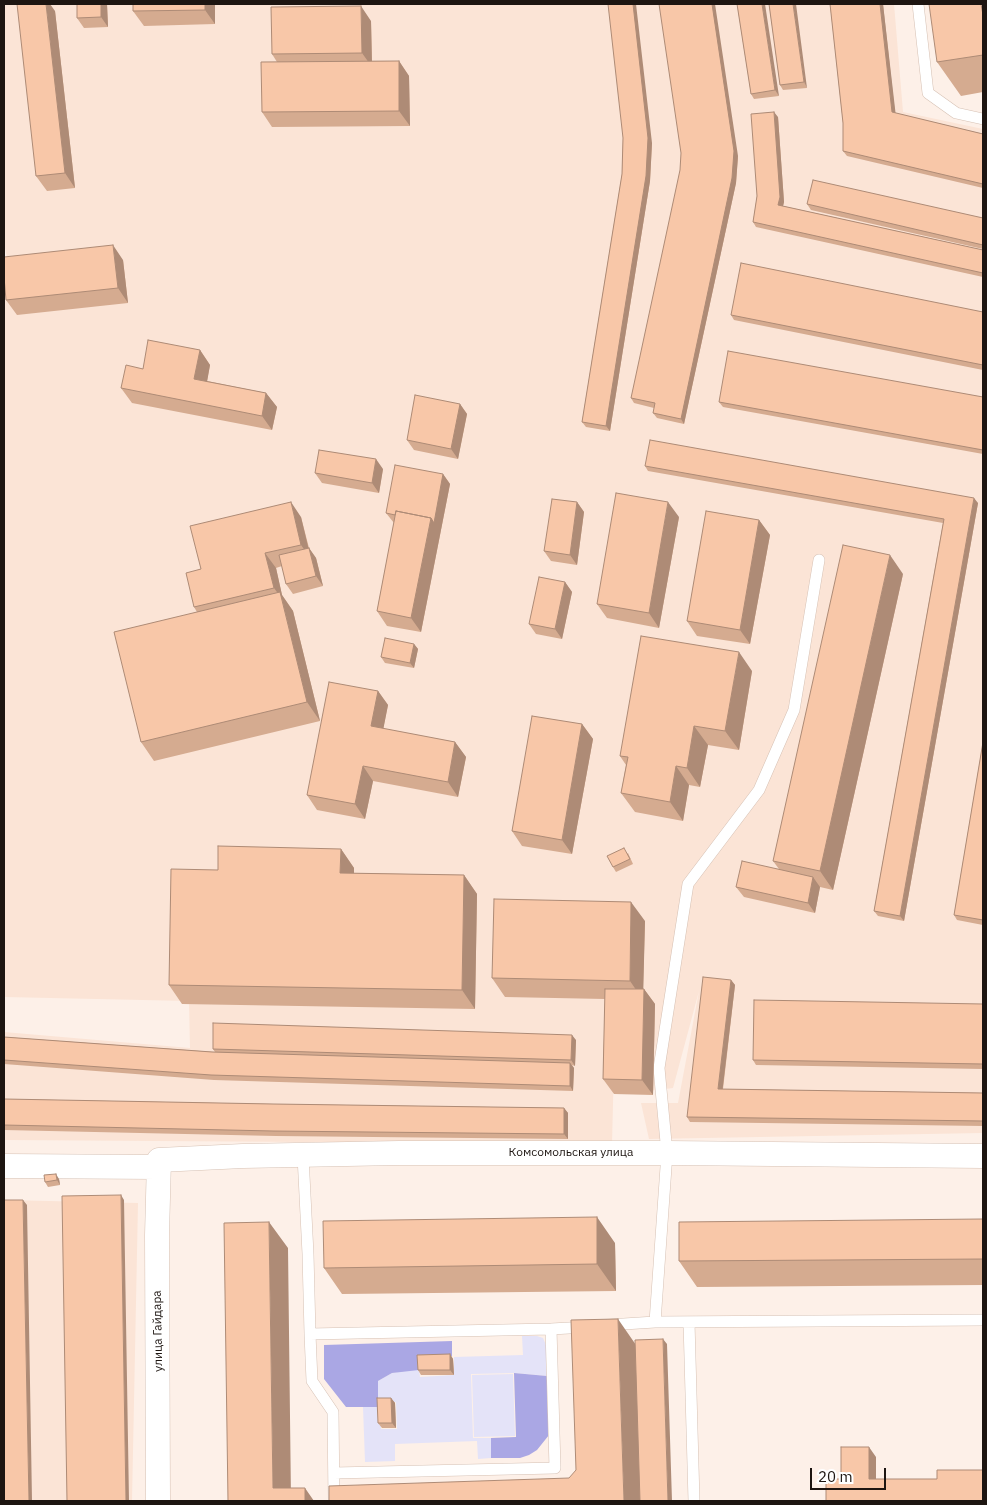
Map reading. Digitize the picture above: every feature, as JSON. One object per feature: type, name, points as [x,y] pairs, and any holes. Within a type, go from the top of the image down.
[{"type":"street","name":"Комсомольская улица","points":[[4,1166],[159,1164],[243,1156],[399,1153],[983,1156]]},
{"type":"street","name":"улица Гайдара","points":[[158,1501],[159,1164]]},
{"type":"lane","points":[[918,4],[928,94],[956,113],[983,119]]},
{"type":"lane","points":[[655,1322],[667,1153],[659,1068],[688,884],[759,790],[794,710],[819,560]]},
{"type":"lane","points":[[304,1156],[312,1381],[333,1412],[334,1501]]},
{"type":"lane","points":[[310,1334],[551,1329],[655,1322],[983,1320]]},
{"type":"lane","points":[[689,1322],[694,1501]]},
{"type":"lane","points":[[334,1474],[555,1468],[551,1329]]},
{"type":"shaded area","points":[[4,4],[894,4],[903,112],[983,129],[983,1133],[649,1139],[641,1103],[678,1103],[699,991],[673,1088],[632,1093],[615,1024],[612,1144],[4,1140],[4,1032],[190,1048],[189,1001],[4,997],[4,269],[8,263],[4,243]]},
{"type":"shaded area","points":[[4,1200],[138,1203],[132,1501],[4,1501]]},
{"type":"shaded area","points":[[522,1336],[543,1338],[546,1345],[547,1376],[514,1373],[471,1374],[473,1438],[491,1438],[491,1458],[478,1459],[477,1441],[395,1444],[395,1461],[365,1462],[363,1407],[377,1406],[378,1381],[392,1373],[408,1370],[419,1370],[420,1377],[454,1375],[454,1357],[523,1355]],"holes":[[[396,1402],[397,1429],[381,1429],[380,1403]]]},
{"type":"shaded area","points":[[452,1341],[452,1356],[419,1357],[419,1370],[392,1373],[378,1381],[378,1407],[346,1407],[324,1379],[324,1345]]},
{"type":"shaded area","points":[[514,1373],[547,1376],[549,1435],[537,1450],[529,1455],[520,1458],[491,1458],[491,1438],[516,1437]]},
{"type":"shaded area","points":[[513,1374],[515,1436],[474,1437],[472,1375]]},
{"type":"building","points":[[17,4],[46,4],[65,173],[36,176]]},
{"type":"building","points":[[77,4],[101,4],[101,17],[77,18]]},
{"type":"building","points":[[133,4],[205,4],[205,10],[133,11]]},
{"type":"building","points":[[608,4],[633,4],[648,138],[646,176],[606,426],[582,422],[622,174],[623,138]]},
{"type":"building","points":[[659,4],[712,4],[734,151],[732,178],[681,419],[653,413],[655,403],[631,398],[680,170],[681,153]]},
{"type":"building","points":[[737,4],[762,4],[775,90],[751,94]]},
{"type":"building","points":[[769,4],[793,4],[804,82],[780,85]]},
{"type":"building","points":[[830,4],[880,4],[892,112],[983,134],[983,184],[843,151],[843,123]]},
{"type":"building","points":[[929,4],[981,4],[983,15],[983,55],[937,62]]},
{"type":"building","points":[[361,6],[362,53],[272,54],[271,7]]},
{"type":"building","points":[[399,61],[399,111],[262,112],[261,62]]},
{"type":"building","points":[[774,112],[780,197],[778,205],[983,250],[983,273],[753,222],[757,196],[751,114]]},
{"type":"building","points":[[813,180],[983,218],[983,245],[807,204]]},
{"type":"building","points":[[113,245],[118,288],[6,300],[4,257]]},
{"type":"building","points":[[741,263],[983,312],[983,365],[731,315]]},
{"type":"building","points":[[148,340],[200,350],[194,379],[266,393],[262,416],[121,388],[126,365],[143,369]]},
{"type":"building","points":[[728,351],[983,397],[983,450],[719,402]]},
{"type":"building","points":[[415,395],[460,404],[451,449],[407,440]]},
{"type":"building","points":[[650,440],[974,498],[900,916],[874,911],[944,519],[645,466]]},
{"type":"building","points":[[319,450],[376,459],[372,483],[315,473]]},
{"type":"building","points":[[395,465],[443,474],[434,523],[431,518],[396,511],[395,515],[386,513]]},
{"type":"building","points":[[616,493],[668,502],[649,613],[597,604]]},
{"type":"building","points":[[552,499],[577,502],[570,555],[544,551]]},
{"type":"building","points":[[291,502],[301,545],[265,553],[274,588],[194,607],[186,573],[201,569],[190,526]]},
{"type":"building","points":[[396,511],[431,518],[411,618],[377,611]]},
{"type":"building","points":[[706,511],[759,520],[740,630],[687,621]]},
{"type":"building","points":[[843,545],[890,555],[820,871],[773,861]]},
{"type":"building","points":[[309,548],[316,576],[286,584],[279,555]]},
{"type":"building","points":[[539,577],[565,582],[555,629],[529,624]]},
{"type":"building","points":[[280,592],[307,702],[141,742],[114,632]]},
{"type":"building","points":[[641,636],[739,652],[725,731],[694,726],[687,768],[676,766],[670,802],[621,793],[628,757],[620,756]]},
{"type":"building","points":[[385,638],[414,644],[410,663],[381,657]]},
{"type":"building","points":[[329,682],[378,691],[371,726],[455,742],[448,782],[363,766],[355,804],[307,795]]},
{"type":"building","points":[[532,716],[582,724],[562,840],[512,831]]},
{"type":"building","points":[[983,742],[983,920],[954,915]]},
{"type":"building","points":[[218,846],[341,849],[340,873],[464,875],[462,990],[169,985],[171,869],[218,870]]},
{"type":"building","points":[[624,848],[630,859],[613,867],[607,856]]},
{"type":"building","points":[[742,861],[813,877],[808,903],[736,887]]},
{"type":"building","points":[[494,899],[631,902],[630,981],[492,978]]},
{"type":"building","points":[[703,977],[731,980],[718,1089],[983,1093],[983,1121],[687,1117]]},
{"type":"building","points":[[605,989],[644,989],[642,1080],[603,1079]]},
{"type":"building","points":[[754,1000],[983,1004],[983,1064],[753,1060]]},
{"type":"building","points":[[213,1023],[572,1035],[571,1060],[213,1049]]},
{"type":"building","points":[[4,1037],[212,1052],[570,1063],[570,1086],[211,1075],[4,1060]]},
{"type":"building","points":[[4,1099],[564,1108],[564,1134],[273,1131],[4,1125]]},
{"type":"building","points":[[56,1174],[57,1180],[45,1182],[44,1175]]},
{"type":"building","points":[[121,1195],[126,1501],[67,1501],[62,1196]]},
{"type":"building","points":[[4,1200],[23,1200],[29,1501],[4,1501]]},
{"type":"building","points":[[597,1217],[597,1264],[324,1268],[323,1221]]},
{"type":"building","points":[[983,1219],[983,1259],[679,1261],[679,1222]]},
{"type":"building","points":[[269,1222],[273,1488],[305,1488],[305,1501],[228,1501],[224,1223]]},
{"type":"building","points":[[618,1319],[624,1501],[329,1501],[329,1486],[569,1478],[576,1470],[571,1320]]},
{"type":"building","points":[[663,1339],[668,1501],[640,1501],[635,1340]]},
{"type":"building","points":[[450,1354],[450,1370],[418,1370],[417,1355]]},
{"type":"building","points":[[377,1398],[391,1398],[392,1423],[378,1423]]},
{"type":"building","points":[[841,1447],[869,1447],[869,1479],[937,1479],[937,1470],[983,1470],[983,1501],[826,1501],[826,1479],[841,1479]]}]
